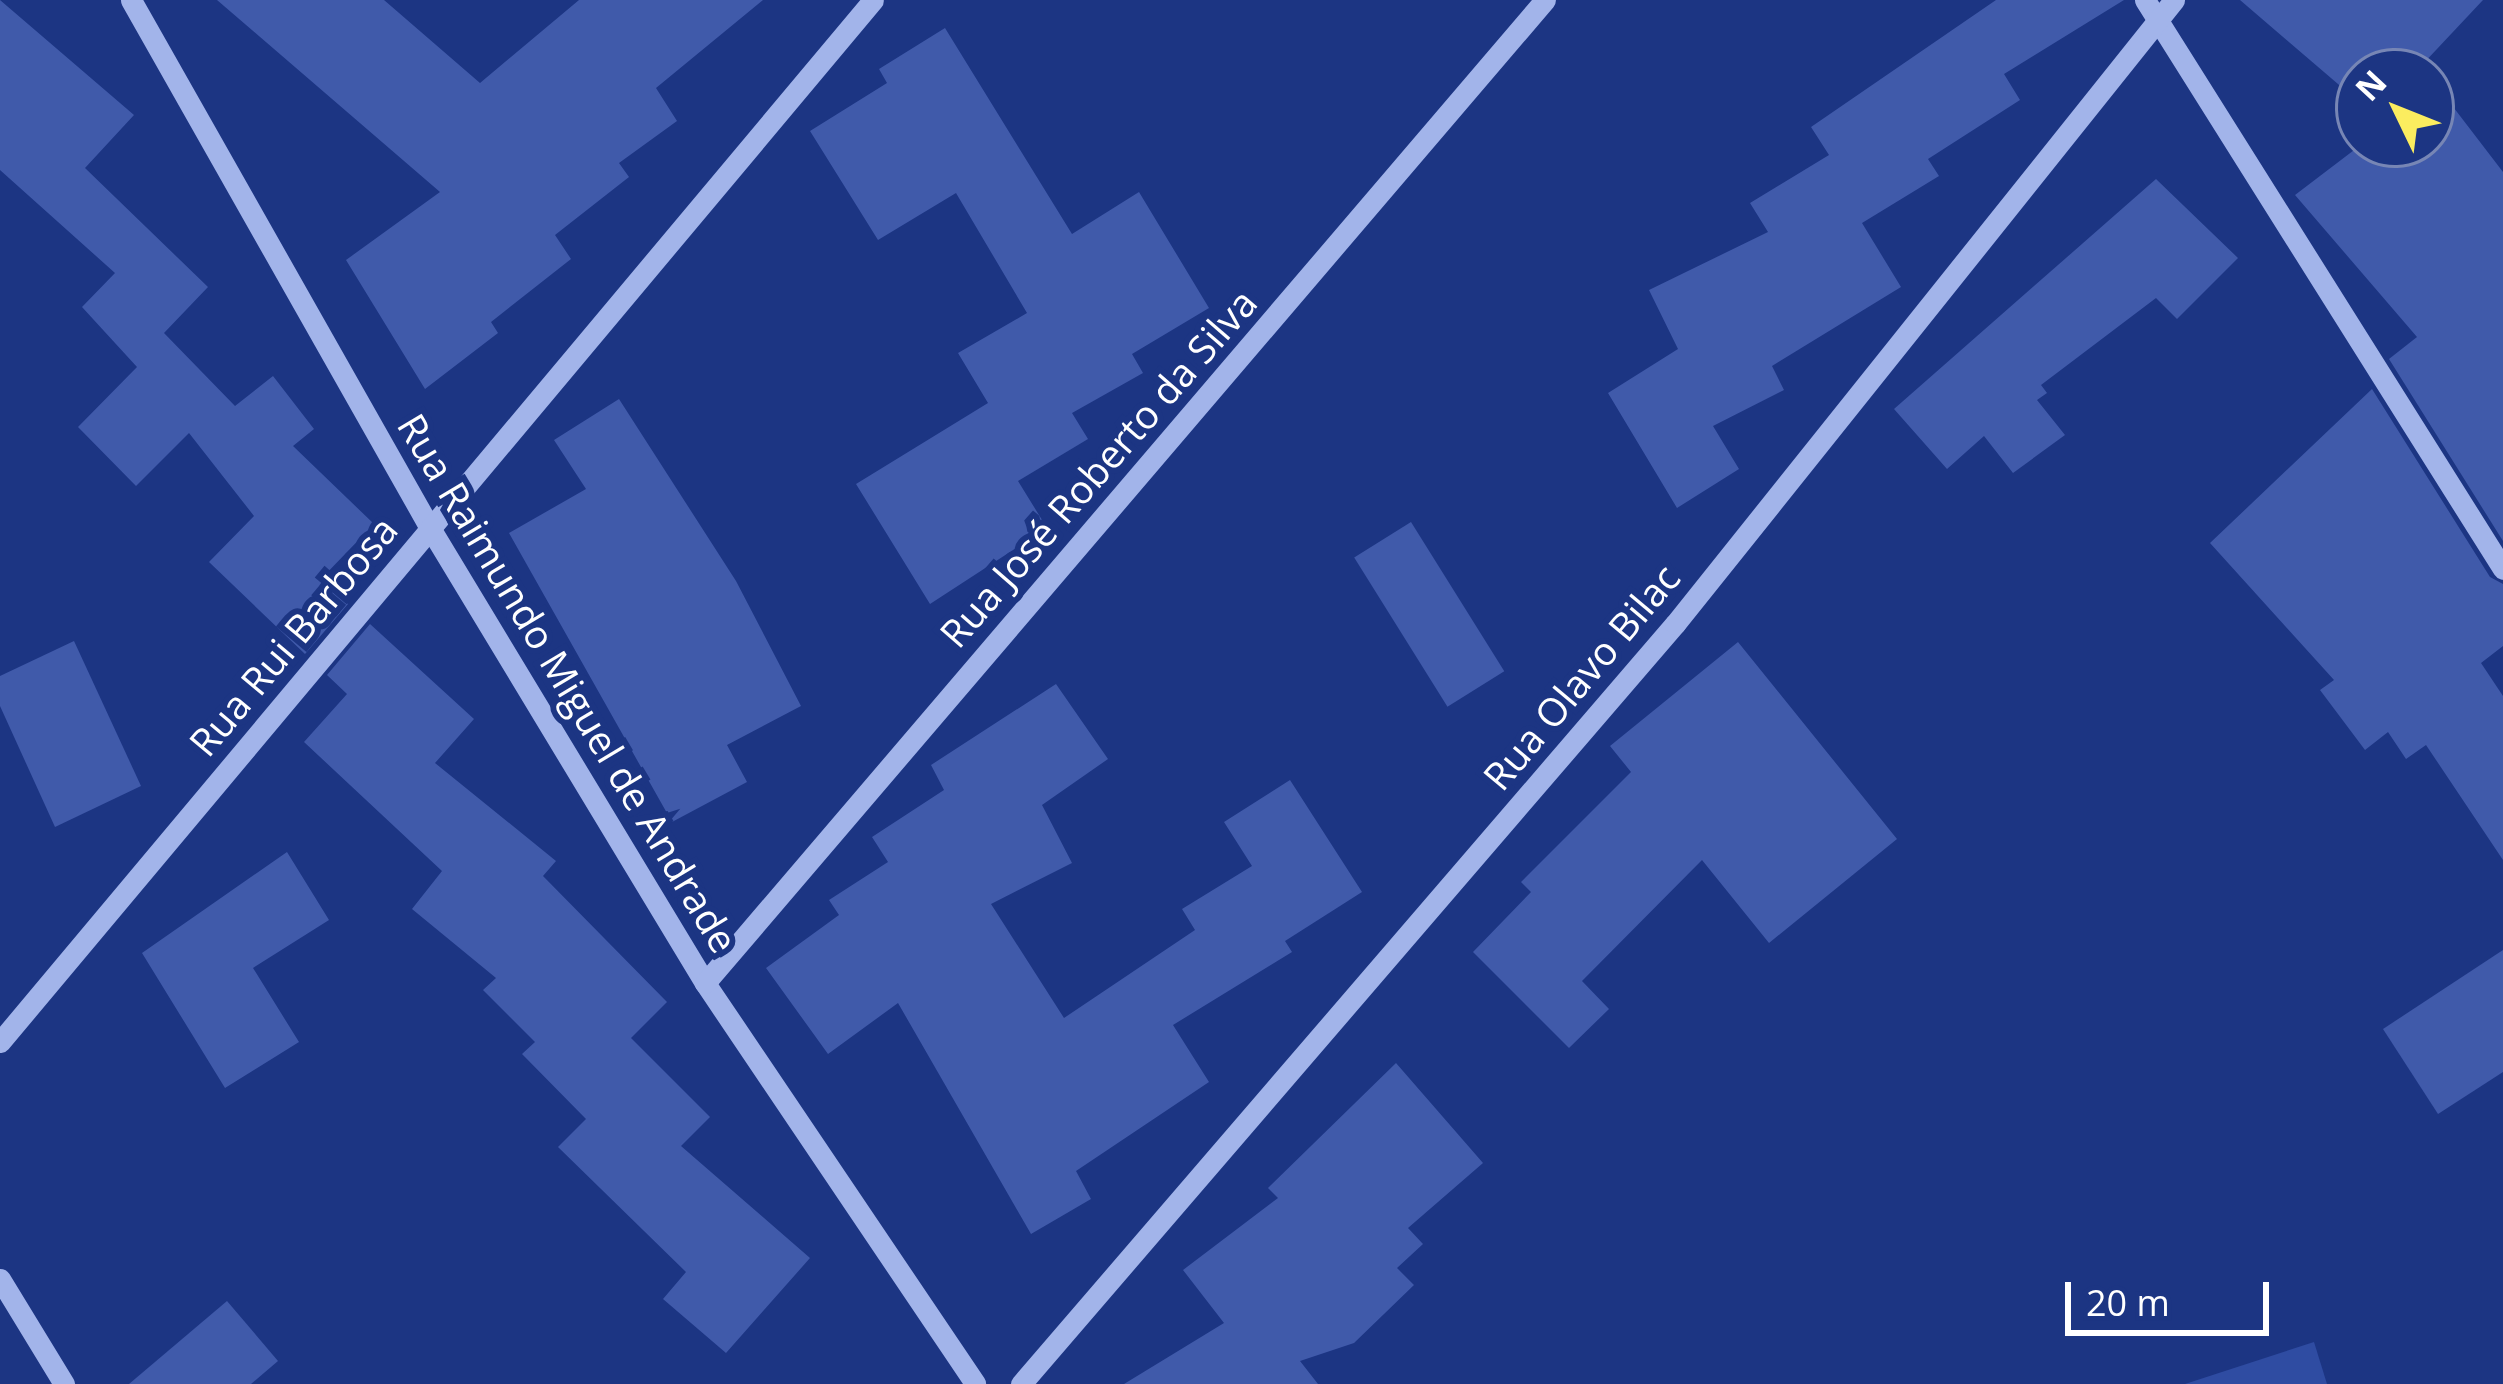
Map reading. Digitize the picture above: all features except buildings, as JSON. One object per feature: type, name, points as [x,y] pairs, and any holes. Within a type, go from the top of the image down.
[{"type":"street","name":"Rua Raimundo Miguel de Andrade","points":[[131,0],[430,528],[705,983],[974,1384]]},
{"type":"street","name":"Rua Rui Barbosa","points":[[0,1042],[873,0]]},
{"type":"street","name":"Rua José Roberto da Silva","points":[[705,983],[1545,0]]},
{"type":"street","points":[[2144,0],[2503,569]]},
{"type":"street","name":"Rua Olavo Bilac","points":[[1022,1384],[1675,624],[2174,0]]},
{"type":"street","points":[[0,1280],[64,1384]]},
{"type":"shaded area","points":[[2314,1342],[2327,1384],[2185,1384]]}]
